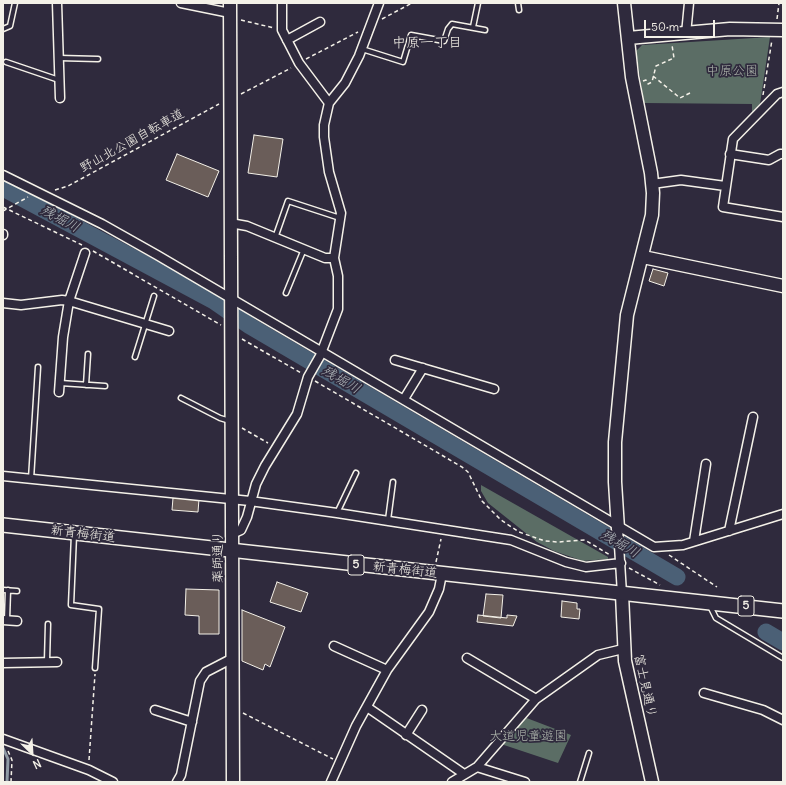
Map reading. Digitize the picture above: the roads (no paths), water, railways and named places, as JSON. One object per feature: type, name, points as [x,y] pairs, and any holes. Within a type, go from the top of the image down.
[{"type":"main road","name":"新青梅街道","points":[[3,525],[622,594],[749,606],[783,611]]},
{"type":"street","points":[[57,3],[60,98]]},
{"type":"street","points":[[181,3],[230,11]]},
{"type":"street","points":[[282,3],[282,30],[299,63],[329,103]]},
{"type":"street","points":[[232,534],[240,530],[247,517],[250,501],[265,466],[297,414],[309,376],[321,354],[338,309],[338,276],[334,258],[340,208],[331,180],[324,137],[325,119],[329,103],[345,83],[362,49],[379,3]]},
{"type":"street","points":[[622,594],[623,563],[618,527],[615,482],[616,434],[628,315],[652,215],[652,184],[632,78],[624,3]]},
{"type":"street","points":[[686,34],[689,3]]},
{"type":"street","name":"薬師通り","points":[[230,11],[230,330],[235,423],[231,551],[233,782]]},
{"type":"street","points":[[287,40],[320,22]]},
{"type":"street","points":[[628,38],[730,29],[777,30]]},
{"type":"street","points":[[783,92],[772,99],[733,139],[723,207],[783,217]]},
{"type":"street","points":[[730,154],[769,160],[783,154]]},
{"type":"street","points":[[3,175],[102,224],[321,354],[404,399],[654,547],[683,545],[783,514]]},
{"type":"street","points":[[652,184],[681,180],[725,186]]},
{"type":"street","points":[[230,223],[240,224],[325,258],[334,258]]},
{"type":"street","points":[[59,392],[63,337],[69,301],[87,250]]},
{"type":"street","points":[[643,257],[783,286]]},
{"type":"street","points":[[3,303],[21,305],[62,300],[69,301],[169,331]]},
{"type":"street","points":[[395,360],[494,389]]},
{"type":"street","points":[[404,399],[423,368]]},
{"type":"street","points":[[729,531],[753,416]]},
{"type":"street","points":[[694,541],[706,464]]},
{"type":"street","points":[[3,476],[250,501],[388,520],[511,540],[566,562],[586,567],[623,563]]},
{"type":"street","points":[[331,782],[356,726],[387,670],[430,612],[439,589],[438,574]]},
{"type":"street","name":"富士見通り","points":[[622,594],[623,649],[652,782]]},
{"type":"street","points":[[5,620],[17,621]]},
{"type":"street","points":[[334,646],[387,670]]},
{"type":"street","points":[[452,782],[477,767],[536,699],[598,655],[623,649]]},
{"type":"street","points":[[177,782],[181,775],[200,681],[206,672],[233,658]]},
{"type":"street","points":[[468,658],[536,699]]},
{"type":"street","points":[[3,663],[46,661],[57,662]]},
{"type":"street","points":[[704,693],[763,710],[783,720]]},
{"type":"street","points":[[367,708],[464,774]]},
{"type":"street","points":[[155,710],[192,722]]},
{"type":"street","points":[[406,735],[422,710]]},
{"type":"street","points":[[4,742],[89,770],[113,782]]},
{"type":"street","points":[[477,767],[525,782]]},
{"type":"lane","points":[[3,29],[10,26],[15,3]]},
{"type":"lane","points":[[473,27],[478,3]]},
{"type":"lane","points":[[518,3],[519,10]]},
{"type":"lane","points":[[362,49],[403,62],[411,35],[444,41],[448,29],[452,24],[485,30]]},
{"type":"lane","points":[[59,58],[98,59]]},
{"type":"lane","points":[[6,62],[60,80]]},
{"type":"lane","points":[[275,238],[288,201],[340,218]]},
{"type":"lane","points":[[286,293],[304,249]]},
{"type":"lane","points":[[135,357],[154,296]]},
{"type":"lane","points":[[86,385],[88,354]]},
{"type":"lane","points":[[31,479],[38,367]]},
{"type":"lane","points":[[60,383],[105,386]]},
{"type":"lane","points":[[181,398],[220,418],[235,423]]},
{"type":"lane","points":[[337,513],[356,473]]},
{"type":"lane","points":[[388,520],[393,482]]},
{"type":"lane","points":[[74,533],[71,605],[99,610],[95,668]]},
{"type":"lane","points":[[3,590],[17,591]]},
{"type":"lane","points":[[5,620],[8,590]]},
{"type":"lane","points":[[708,603],[716,618],[783,658]]},
{"type":"lane","points":[[46,661],[48,624]]},
{"type":"lane","points":[[580,782],[588,753]]},
{"type":"waterway","name":"残堀川","points":[[3,188],[214,301],[250,326],[677,577]]},
{"type":"waterway","name":"残堀川","points":[[766,632],[783,642]]},
{"type":"waterway","points":[[3,748],[8,759],[7,782]]},
{"type":"district","name":"中原一丁目","points":[[427,43]]},
{"type":"park label","name":"中原公園","points":[[732,71]]},
{"type":"park label","name":"大道児童遊園","points":[[528,736]]}]
